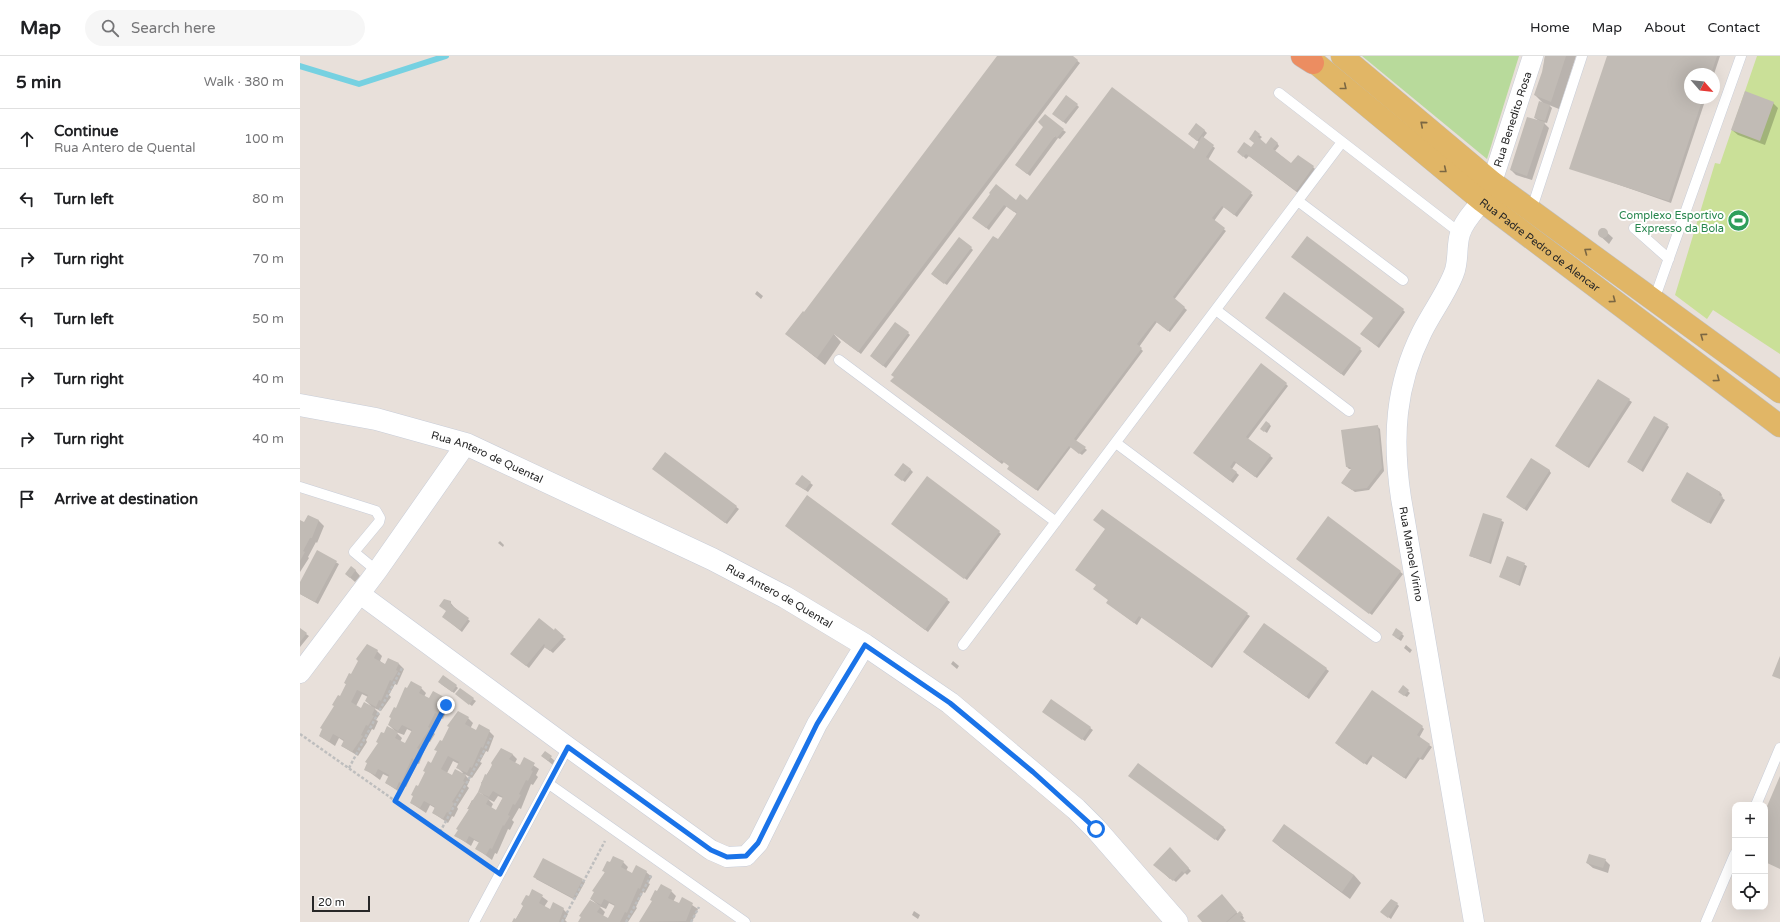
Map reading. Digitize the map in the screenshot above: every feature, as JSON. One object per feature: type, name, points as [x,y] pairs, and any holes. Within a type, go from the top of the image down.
[{"type":"main road","name":"Rua Padre Pedro de Alencar","points":[[1342,56],[1487,191],[1531,211],[1780,392]]},
{"type":"main road","name":"Rua Padre Pedro de Alencar","points":[[1307,58],[1487,191],[1780,426]]},
{"type":"street","name":"Rua Benedito Rosa","points":[[1487,191],[1534,56]]},
{"type":"street","name":"Rua Manoel Virino","points":[[1474,922],[1401,498],[1396,464],[1395,433],[1399,400],[1407,367],[1421,333],[1455,272],[1460,233],[1487,191]]},
{"type":"street","name":"Rua Antero de Quental","points":[[300,405],[376,419],[466,444],[712,559],[785,597],[865,645],[950,703],[1076,809],[1096,829],[1177,922]]},
{"type":"street","points":[[300,673],[377,571],[466,444]]},
{"type":"street","points":[[360,594],[711,850],[727,857],[746,856],[758,843],[817,724],[865,645]]},
{"type":"lane","points":[[1531,211],[1582,56]]},
{"type":"lane","points":[[1654,300],[1741,56]]},
{"type":"lane","points":[[1279,93],[1460,233]]},
{"type":"lane","points":[[963,646],[1342,142]]},
{"type":"lane","points":[[1298,201],[1403,280]]},
{"type":"lane","points":[[1634,228],[1669,259]]},
{"type":"lane","points":[[1216,310],[1349,411]]},
{"type":"lane","points":[[838,360],[1056,522]]},
{"type":"lane","points":[[1116,443],[1376,637]]},
{"type":"lane","points":[[300,487],[376,511],[380,518],[379,522],[354,552],[377,571]]},
{"type":"lane","points":[[474,922],[568,747]]},
{"type":"lane","points":[[1757,802],[1780,748]]},
{"type":"lane","points":[[548,784],[745,922]]},
{"type":"lane","points":[[1706,922],[1732,861]]},
{"type":"path","points":[[348,768],[402,668]]},
{"type":"path","points":[[395,801],[446,705]]},
{"type":"path","points":[[300,734],[500,874]]},
{"type":"path","points":[[440,832],[491,738]]},
{"type":"path","points":[[562,922],[612,828]]},
{"type":"path","points":[[626,922],[659,861]]},
{"type":"green space","points":[[1362,56],[1519,56],[1487,159]]},
{"type":"green space","name":"Complexo Esportivo Expresso da Bola","points":[[1757,56],[1780,56],[1780,354],[1713,310],[1707,319],[1675,295],[1715,163],[1720,164]]},
{"type":"building","points":[[997,56],[1073,56],[1078,60],[858,352],[834,334],[817,358],[785,334],[803,311],[804,312]]},
{"type":"building","points":[[1545,56],[1566,56],[1551,102],[1534,95],[1542,72]]},
{"type":"building","points":[[1607,56],[1717,56],[1713,68],[1684,68],[1684,104],[1701,104],[1669,201],[1569,169]]},
{"type":"building","points":[[1112,87],[1194,149],[1202,136],[1214,145],[1206,157],[1252,192],[1234,215],[1222,206],[1212,218],[1225,228],[1173,297],[1185,307],[1168,331],[1155,321],[1137,344],[1142,348],[1074,439],[1086,447],[1079,454],[1069,446],[1036,490],[1007,469],[1009,466],[1001,460],[1000,462],[890,381],[894,377],[891,375],[993,236],[998,239],[1017,213],[1004,205],[986,228],[972,218],[990,194],[989,193],[996,184],[1016,200],[1020,194],[1027,200]]},
{"type":"building","points":[[1745,91],[1774,102],[1760,141],[1731,130]]},
{"type":"building","points":[[1066,95],[1078,104],[1063,122],[1052,114]]},
{"type":"building","points":[[1539,101],[1550,105],[1545,121],[1534,118]]},
{"type":"building","points":[[1045,114],[1064,129],[1057,138],[1055,136],[1027,174],[1015,165],[1043,127],[1038,122]]},
{"type":"building","points":[[1527,117],[1545,122],[1527,176],[1510,170]]},
{"type":"building","points":[[1196,123],[1205,130],[1197,141],[1188,134]]},
{"type":"building","points":[[1255,130],[1260,134],[1258,137],[1266,144],[1271,137],[1278,143],[1273,149],[1291,163],[1298,155],[1314,166],[1296,191],[1246,154],[1243,157],[1237,152],[1244,142],[1251,147],[1254,143],[1249,139]]},
{"type":"building","points":[[1601,228],[1605,228],[1607,229],[1607,237],[1601,238],[1598,235],[1598,231]]},
{"type":"building","points":[[1307,236],[1404,309],[1377,346],[1360,334],[1373,318],[1291,257]]},
{"type":"building","points":[[959,237],[972,247],[944,284],[931,274]]},
{"type":"building","points":[[1284,292],[1361,348],[1341,374],[1265,318]]},
{"type":"building","points":[[895,322],[909,332],[883,366],[870,356]]},
{"type":"building","points":[[1261,363],[1287,383],[1246,437],[1271,455],[1255,477],[1234,461],[1230,467],[1237,472],[1230,481],[1193,453]]},
{"type":"building","points":[[1598,379],[1630,399],[1587,467],[1555,446]]},
{"type":"building","points":[[1654,416],[1668,424],[1641,470],[1627,462]]},
{"type":"building","points":[[1266,421],[1270,424],[1264,432],[1260,429]]},
{"type":"building","points":[[1378,425],[1382,468],[1367,488],[1352,490],[1341,483],[1351,469],[1350,467],[1346,467],[1341,430]]},
{"type":"building","points":[[665,452],[737,506],[725,523],[652,469]]},
{"type":"building","points":[[1531,458],[1550,470],[1524,509],[1506,497]]},
{"type":"building","points":[[903,463],[911,469],[902,481],[894,475]]},
{"type":"building","points":[[1687,472],[1720,492],[1719,495],[1723,497],[1708,523],[1671,500]]},
{"type":"building","points":[[802,475],[811,482],[805,490],[795,484]]},
{"type":"building","points":[[927,476],[1000,531],[964,579],[891,524]]},
{"type":"building","points":[[807,495],[948,599],[925,630],[785,526]]},
{"type":"building","points":[[1102,509],[1248,613],[1210,666],[1139,616],[1134,623],[1106,603],[1108,600],[1093,589],[1096,585],[1075,570],[1105,529],[1093,520]]},
{"type":"building","points":[[1483,513],[1502,519],[1489,562],[1469,556]]},
{"type":"building","points":[[308,515],[319,520],[312,538],[310,538],[303,551],[305,552],[300,561],[300,520],[304,522]]},
{"type":"building","points":[[1328,516],[1401,571],[1369,614],[1296,559]]},
{"type":"building","points":[[317,550],[337,561],[315,602],[300,594],[300,582]]},
{"type":"building","points":[[1507,556],[1525,563],[1518,585],[1499,577]]},
{"type":"building","points":[[351,566],[356,570],[350,578],[345,574]]},
{"type":"building","points":[[444,599],[451,601],[451,605],[469,618],[460,630],[442,617],[446,611],[439,606]]},
{"type":"building","points":[[539,618],[554,630],[555,628],[564,636],[550,651],[544,647],[544,644],[526,666],[510,654]]},
{"type":"building","points":[[1264,623],[1327,668],[1306,697],[1243,652]]},
{"type":"building","points":[[300,628],[307,633],[300,642]]},
{"type":"building","points":[[1396,628],[1403,633],[1398,639],[1392,635]]},
{"type":"building","points":[[367,644],[378,650],[374,658],[385,664],[388,658],[399,663],[396,670],[398,671],[392,681],[390,680],[381,701],[379,700],[376,707],[365,701],[368,695],[357,690],[351,702],[361,708],[364,702],[375,708],[372,715],[374,716],[368,726],[366,725],[361,735],[363,736],[352,752],[341,746],[344,740],[333,734],[329,742],[319,736],[322,729],[320,728],[334,706],[332,705],[338,695],[340,696],[346,684],[344,683],[349,673],[351,674],[358,661],[356,659]]},
{"type":"building","points":[[1780,656],[1780,679],[1772,676]]},
{"type":"building","points":[[443,675],[457,685],[452,692],[438,682]]},
{"type":"building","points":[[411,681],[422,687],[419,693],[429,698],[433,691],[444,697],[441,703],[443,705],[438,714],[435,713],[428,727],[430,728],[417,748],[419,749],[414,760],[412,758],[401,783],[399,782],[396,789],[385,783],[389,775],[378,769],[375,775],[364,770],[367,763],[365,762],[378,743],[376,742],[381,732],[384,733],[387,726],[398,732],[395,738],[405,743],[412,730],[402,725],[398,731],[388,725],[391,718],[389,717],[394,707],[396,708],[405,687],[407,688]]},
{"type":"building","points":[[1403,685],[1409,690],[1404,696],[1398,692]]},
{"type":"building","points":[[460,688],[474,698],[469,705],[455,694]]},
{"type":"building","points":[[1372,690],[1423,726],[1417,735],[1430,744],[1420,759],[1418,757],[1404,778],[1371,755],[1364,764],[1335,743]]},
{"type":"building","points":[[1051,699],[1091,727],[1082,740],[1042,712]]},
{"type":"building","points":[[458,711],[469,717],[465,724],[476,730],[479,724],[490,730],[483,748],[481,747],[472,768],[470,767],[467,773],[456,768],[459,762],[448,756],[441,769],[452,775],[455,769],[466,775],[463,781],[465,782],[452,802],[454,803],[449,813],[447,812],[443,819],[432,813],[435,807],[424,801],[420,808],[410,803],[413,796],[411,795],[416,785],[418,786],[425,772],[423,771],[428,761],[431,763],[437,751],[434,750],[440,740],[442,741],[449,727],[447,726]]},
{"type":"building","points":[[501,748],[513,754],[509,759],[520,765],[524,757],[535,763],[528,781],[526,780],[519,794],[521,795],[515,805],[513,804],[508,815],[510,816],[504,826],[503,825],[492,849],[490,848],[486,855],[475,849],[479,842],[469,836],[466,842],[454,836],[458,830],[456,829],[478,792],[485,774],[487,775],[492,765],[491,763]],"holes":[[[493,791],[503,797],[496,810],[486,804],[489,798],[478,792],[489,797]]]},
{"type":"building","points":[[545,751],[552,756],[548,761],[541,756]]},
{"type":"building","points":[[1138,763],[1224,827],[1215,840],[1128,776]]},
{"type":"building","points":[[1780,776],[1780,869],[1768,863],[1768,804]]},
{"type":"building","points":[[1284,824],[1354,875],[1342,892],[1272,841]]},
{"type":"building","points":[[1170,847],[1189,868],[1184,873],[1182,871],[1173,881],[1153,865]]},
{"type":"building","points":[[1589,854],[1606,859],[1603,868],[1586,863]]},
{"type":"building","points":[[613,856],[624,861],[621,867],[632,873],[636,865],[647,871],[640,889],[638,888],[627,913],[625,912],[620,922],[578,922],[581,917],[579,916],[590,900],[601,906],[597,912],[608,918],[615,905],[604,899],[601,905],[590,899],[594,892],[592,891],[605,872],[602,871],[607,861],[610,862]]},
{"type":"building","points":[[543,858],[583,879],[573,898],[533,877]]},
{"type":"building","points":[[661,884],[672,890],[668,898],[679,903],[682,897],[693,903],[686,921],[639,922],[652,901],[650,900],[655,890],[657,891]]},
{"type":"building","points":[[532,889],[543,895],[539,903],[550,909],[553,902],[564,908],[559,922],[512,922],[514,918],[516,919],[523,906],[521,904],[526,895],[529,896]]},
{"type":"building","points":[[1222,894],[1237,912],[1226,922],[1202,922],[1197,916]]},
{"type":"building","points":[[1391,899],[1398,903],[1388,918],[1380,912]]},
{"type":"building","points":[[1240,911],[1243,915],[1240,917],[1246,922],[1227,922]]},
{"type":"waterway","points":[[300,66],[359,84],[446,56]]},
{"type":"place","name":"Complexo Esportivo Expresso da Bola","points":[[1739,221]]},
{"type":"route","points":[[446,705],[395,801],[500,874],[568,747],[711,850],[727,857],[736,858],[746,856],[758,843],[766,829],[817,724],[865,645],[950,703],[1076,809],[1096,829]]}]
